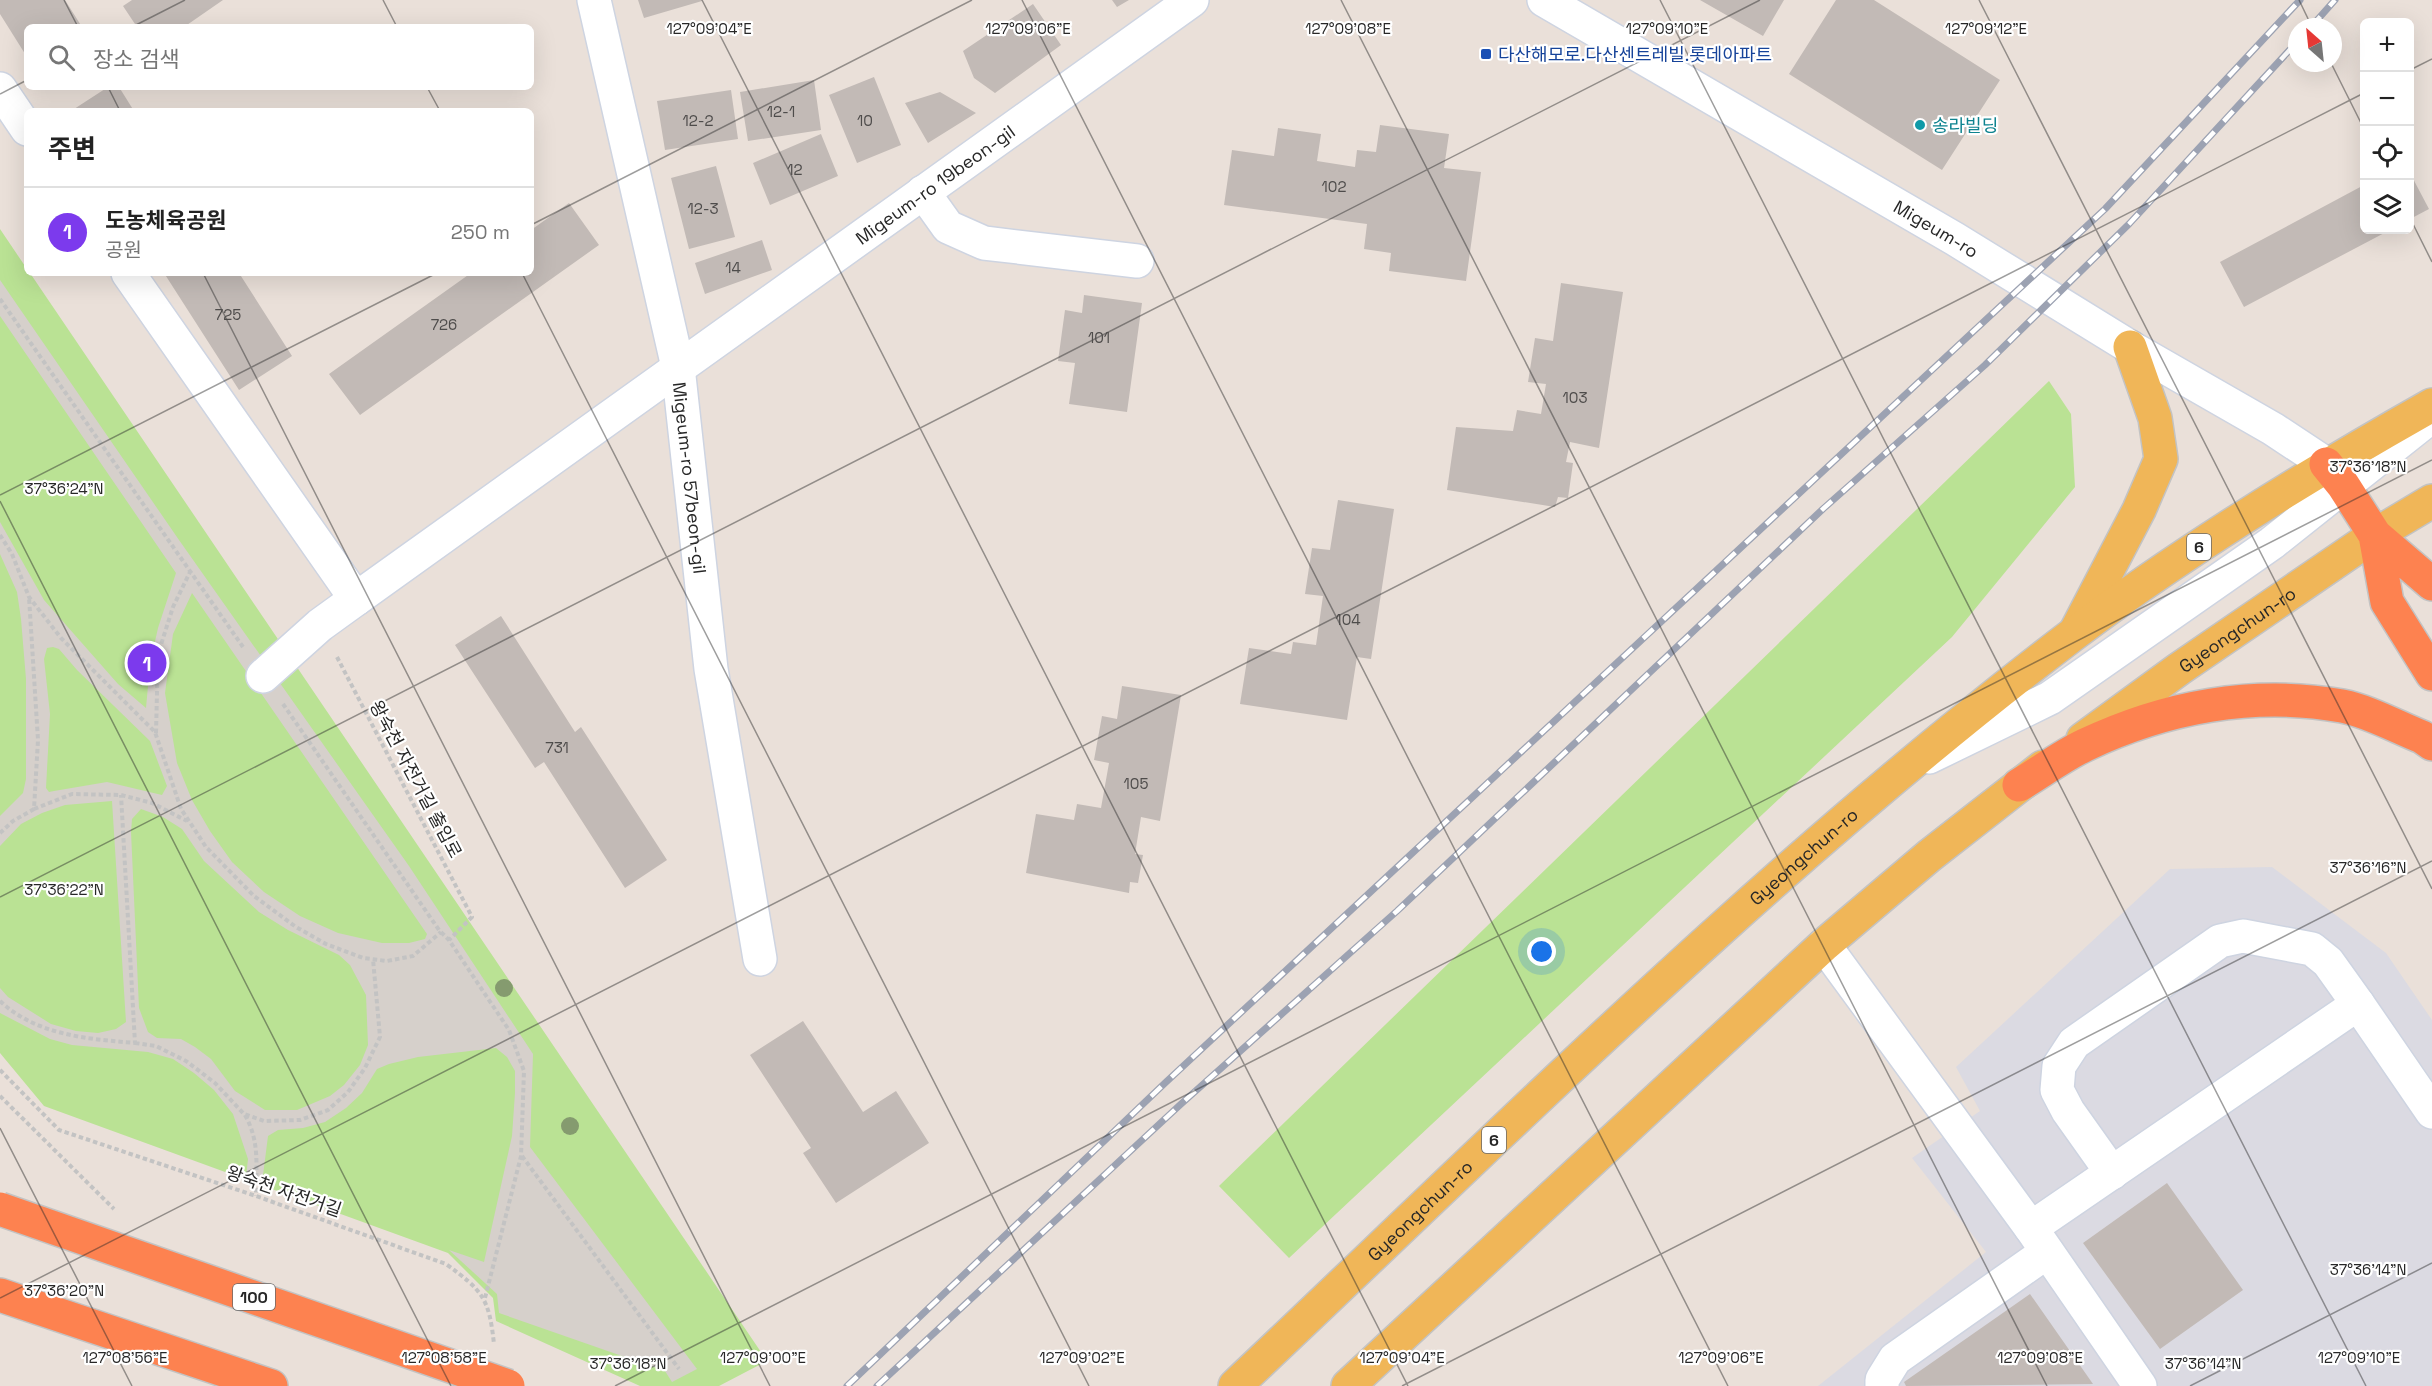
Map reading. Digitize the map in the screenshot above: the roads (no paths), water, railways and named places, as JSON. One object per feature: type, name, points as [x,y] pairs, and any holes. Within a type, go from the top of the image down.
[{"type":"highway","points":[[2335,475],[2375,535],[2432,584]]},
{"type":"highway","points":[[2375,535],[2387,602],[2432,674]]},
{"type":"highway","points":[[2019,785],[2084,746],[2160,715],[2235,700],[2286,701],[2343,706],[2422,737],[2432,744]]},
{"type":"highway","name":"100","points":[[0,1209],[508,1386]]},
{"type":"highway","points":[[0,1295],[271,1386]]},
{"type":"main road","points":[[2074,634],[2139,510],[2161,459],[2156,418],[2130,347]]},
{"type":"main road","name":"Gyeongchun-ro","points":[[1235,1386],[1613,1027],[1902,771],[2074,634],[2216,535],[2335,475],[2432,405]]},
{"type":"main road","name":"Gyeongchun-ro","points":[[1348,1386],[1824,945],[1929,856],[2019,785],[2179,669],[2375,535],[2432,501]]},
{"type":"street","name":"Migeum-ro 57beon-gil","points":[[594,0],[678,367],[711,669],[760,959]]},
{"type":"street","name":"Migeum-ro 19beon-gil","points":[[263,676],[320,625],[1192,0]]},
{"type":"street","name":"Migeum-ro","points":[[1544,0],[1955,239],[2130,347],[2274,429],[2335,475]]},
{"type":"street","points":[[0,89],[24,125]]},
{"type":"street","points":[[923,192],[948,227],[984,243],[1137,261]]},
{"type":"street","points":[[130,276],[356,599]]},
{"type":"street","points":[[1902,771],[2050,698],[2240,567],[2335,475],[2432,416]]},
{"type":"street","points":[[2112,1173],[2068,1111],[2057,1090],[2059,1066],[2074,1043],[2220,941],[2243,936],[2312,949],[2328,962],[2432,1112]]},
{"type":"street","points":[[1824,945],[2039,1240],[2129,1382]]},
{"type":"street","points":[[1882,1386],[1882,1380],[1895,1359],[2039,1240],[2112,1173],[2358,1004]]},
{"type":"railway","points":[[847,1386],[1165,1083],[2105,209],[2300,0]]},
{"type":"railway","points":[[2319,18],[2335,0]]},
{"type":"railway","points":[[877,1386],[1181,1104],[1397,911],[1824,508],[1985,365],[2129,224],[2288,52]]},
{"type":"place","name":"다산해모로.다산센트레빌.롯데아파트","points":[[1486,54]]},
{"type":"place","name":"송라빌딩","points":[[1920,125]]},
{"type":"place","name":"도농체육공원","points":[[147,663]]}]
